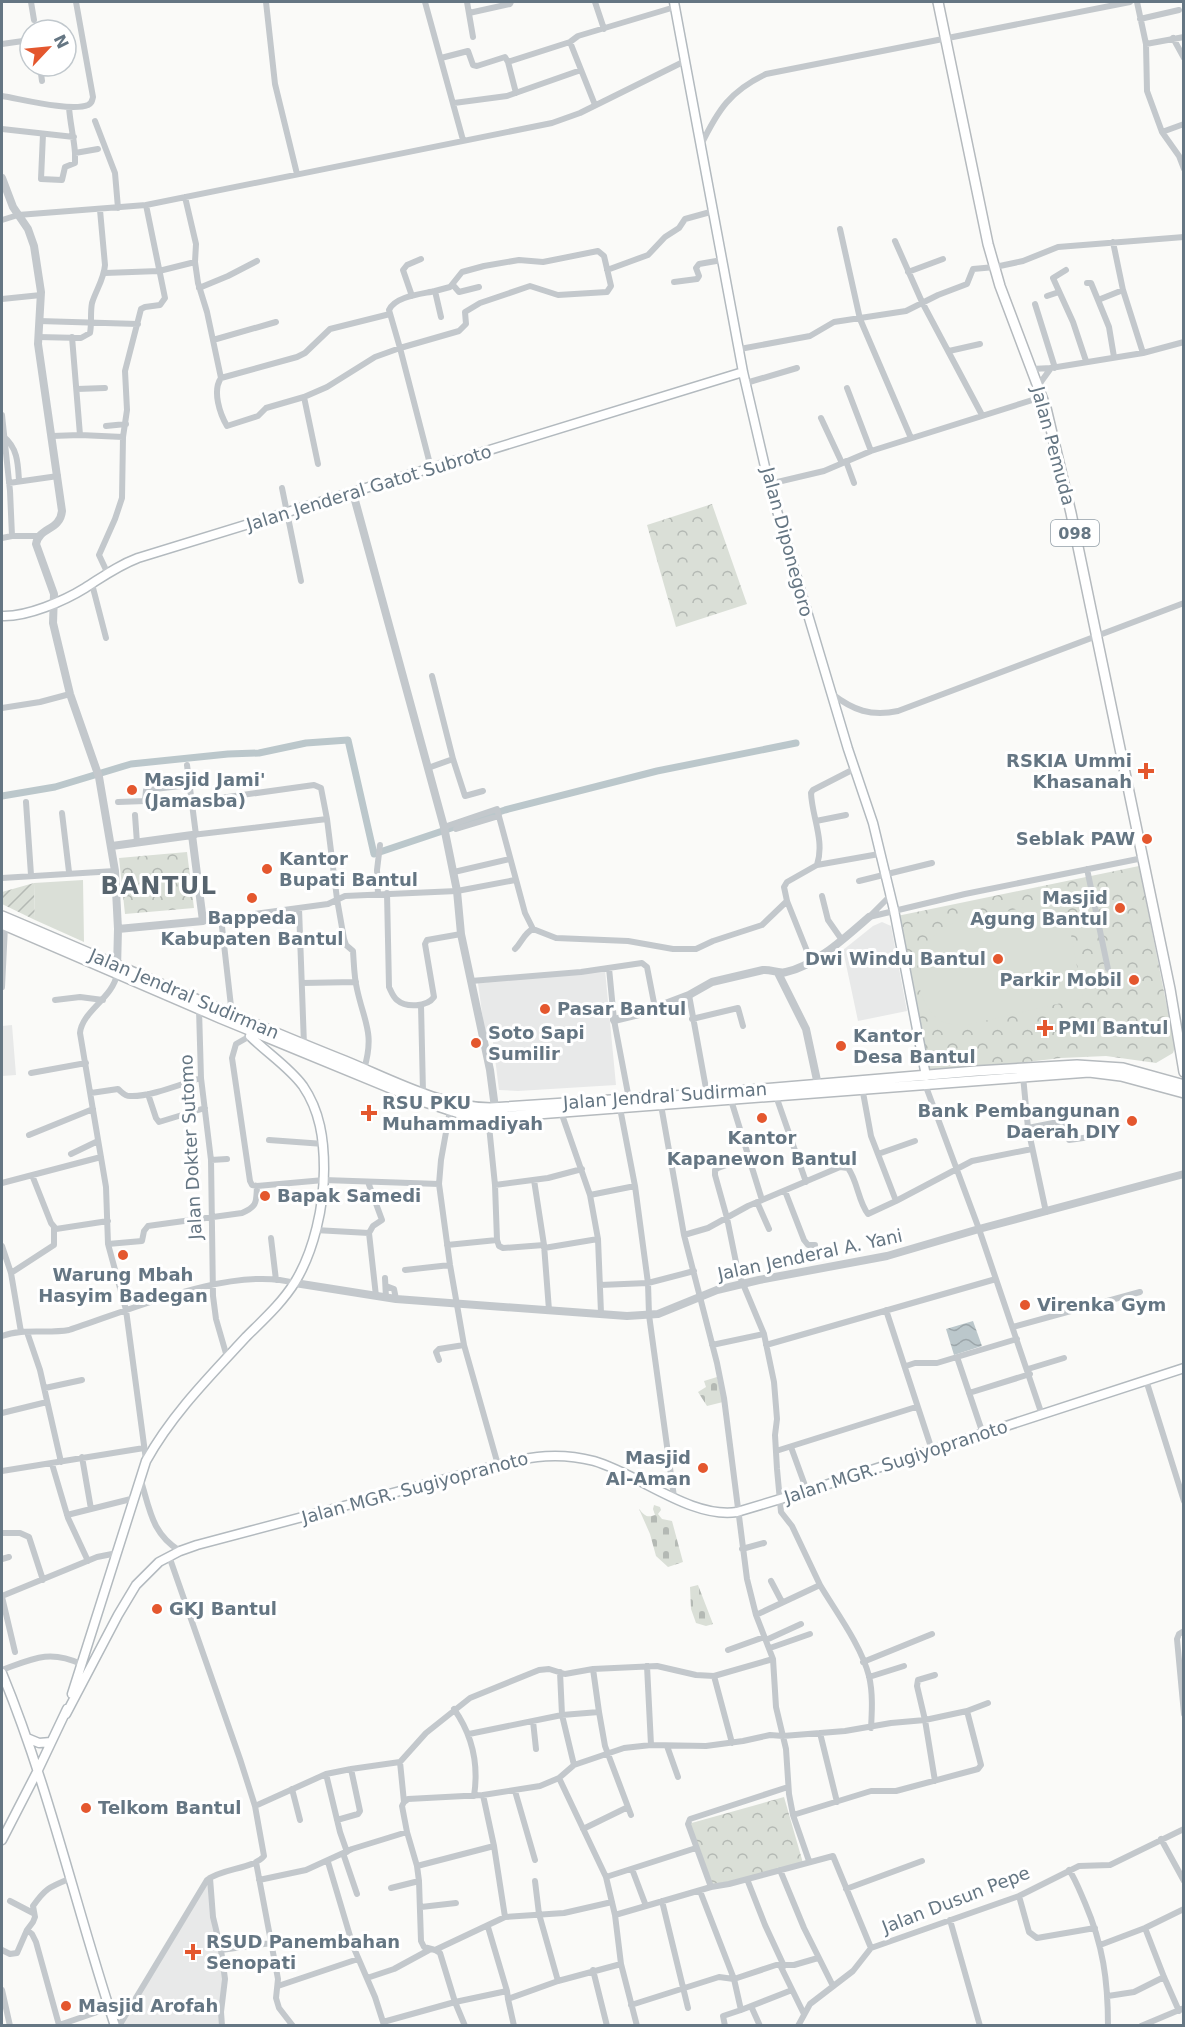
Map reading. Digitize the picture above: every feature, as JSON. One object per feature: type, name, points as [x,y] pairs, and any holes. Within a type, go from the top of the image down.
[{"type":"main road","name":"Jalan Pemuda","points":[[938,2],[994,267],[1042,397],[1071,513],[1183,1055],[1184,1072]]},
{"type":"main road","name":"Jalan Diponegoro","points":[[675,4],[743,372],[769,484],[831,694],[869,811],[891,895],[925,1080]]},
{"type":"main road","name":"Jalan Jenderal Gatot Subroto","points":[[2,616],[22,614],[70,596],[108,572],[138,558],[743,372]]},
{"type":"main road","name":"Jalan Jendral Sudirman","points":[[2,916],[251,1034],[461,1106],[620,1108],[661,1105],[700,1097],[731,1100],[1059,1066],[1100,1065],[1123,1068],[1184,1085]]},
{"type":"main road","name":"Jalan Jendral Sudirman","points":[[3,925],[364,1068],[387,1082],[450,1110],[475,1116],[629,1099],[700,1097],[818,1084],[861,1085]]},
{"type":"main road","points":[[2,1837],[66,1714],[146,1461],[175,1417],[295,1283],[307,1257],[315,1230],[324,1180],[324,1144],[318,1115],[303,1086],[295,1076],[251,1034]]},
{"type":"main road","name":"Jalan Jendral Sudirman","points":[[925,1080],[1102,1073],[1184,1093]]},
{"type":"main road","name":"Jalan MGR. Sugiyopranoto","points":[[66,1714],[136,1585],[149,1571],[180,1551],[531,1456],[575,1457],[611,1467],[709,1511],[726,1514],[737,1512],[1184,1368]]},
{"type":"main road","points":[[2,1672],[38,1770],[69,1879],[109,2008],[117,2025]]},
{"type":"main road","points":[[27,1738],[39,1743],[51,1742]]},
{"type":"main road","points":[[22,1802],[29,1796],[35,1795],[43,1798],[48,1804]]},
{"type":"street","points":[[31,2],[34,18]]},
{"type":"street","points":[[2,96],[69,107],[88,105],[92,101],[76,2]]},
{"type":"street","points":[[266,2],[275,87],[297,174]]},
{"type":"street","points":[[425,2],[464,140]]},
{"type":"street","points":[[467,2],[473,37]]},
{"type":"street","points":[[469,13],[512,2]]},
{"type":"street","points":[[595,2],[604,29]]},
{"type":"street","points":[[701,145],[726,101],[748,82],[765,74],[1130,2]]},
{"type":"street","points":[[1137,2],[1146,44],[1147,91],[1162,132],[1179,156],[1184,169]]},
{"type":"street","points":[[508,62],[675,4]]},
{"type":"street","points":[[1140,19],[1179,10]]},
{"type":"street","points":[[1146,44],[1184,37]]},
{"type":"street","points":[[1173,38],[1184,58]]},
{"type":"street","points":[[2,44],[18,42]]},
{"type":"street","points":[[570,42],[595,105]]},
{"type":"street","points":[[441,58],[468,51],[475,66],[504,56],[508,62],[516,93]]},
{"type":"street","points":[[2,220],[18,215],[146,205],[552,123],[686,61]]},
{"type":"street","points":[[454,103],[498,98],[581,70]]},
{"type":"street","points":[[43,134],[41,179],[62,180],[64,167],[75,163],[69,107]]},
{"type":"street","points":[[95,121],[115,173],[118,208]]},
{"type":"street","points":[[1162,132],[1184,124]]},
{"type":"street","points":[[2,129],[74,138]]},
{"type":"street","points":[[75,153],[98,149]]},
{"type":"street","points":[[2,178],[18,215],[32,236],[41,295],[38,337],[62,516],[56,524],[39,536],[36,541],[37,552],[54,594],[53,623],[70,694],[99,774],[115,871],[118,929],[117,970],[114,983],[80,1029],[107,1195],[108,1244],[126,1310],[146,1461]]},
{"type":"street","points":[[186,197],[196,244],[195,262],[199,288],[207,312],[221,378]]},
{"type":"street","points":[[108,572],[99,555],[122,498],[123,437],[126,424],[125,371],[142,308],[160,305],[164,299],[146,205]]},
{"type":"street","points":[[38,337],[81,338],[87,336],[91,331],[93,299],[105,273],[100,210]]},
{"type":"street","points":[[607,270],[648,255],[665,237],[679,228],[685,219],[714,211]]},
{"type":"street","points":[[840,229],[860,320],[911,438]]},
{"type":"street","points":[[740,350],[806,337],[834,322],[860,320],[906,311],[967,284],[973,269],[1023,261],[1053,248],[1184,237]]},
{"type":"street","points":[[895,241],[922,302],[982,415]]},
{"type":"street","points":[[1113,242],[1123,290],[1143,353]]},
{"type":"street","points":[[390,314],[330,330],[305,353],[297,357],[221,378],[217,384],[217,390],[227,426],[258,416],[267,408],[304,397],[327,387],[375,357],[400,348],[459,331],[466,324],[465,312],[474,306],[530,286],[558,295],[585,295],[608,291],[611,286],[603,254],[595,252],[543,262],[519,260],[484,266],[462,272],[453,285],[392,304],[389,308],[390,314],[400,348],[431,468]]},
{"type":"street","points":[[412,296],[404,270],[407,265],[421,259]]},
{"type":"street","points":[[908,272],[943,259]]},
{"type":"street","points":[[675,282],[697,279],[699,276],[696,268],[699,264],[722,260]]},
{"type":"street","points":[[199,288],[257,261]]},
{"type":"street","points":[[105,273],[159,271],[195,262]]},
{"type":"street","points":[[1066,270],[1053,277],[1073,322],[1086,361]]},
{"type":"street","points":[[1087,283],[1091,283],[1108,327],[1114,357]]},
{"type":"street","points":[[453,285],[459,292],[479,287]]},
{"type":"street","points":[[1098,300],[1123,290]]},
{"type":"street","points":[[435,291],[441,317]]},
{"type":"street","points":[[1047,296],[1059,292]]},
{"type":"street","points":[[2,299],[41,295]]},
{"type":"street","points":[[1035,304],[1053,368]]},
{"type":"street","points":[[39,321],[138,324]]},
{"type":"street","points":[[213,340],[276,322]]},
{"type":"street","points":[[72,337],[80,435]]},
{"type":"street","points":[[1032,369],[1053,368],[1143,353],[1184,342]]},
{"type":"street","points":[[949,351],[980,344]]},
{"type":"street","points":[[746,383],[797,368]]},
{"type":"street","points":[[1038,386],[1053,368]]},
{"type":"street","points":[[77,389],[105,388]]},
{"type":"street","points":[[847,388],[872,451]]},
{"type":"street","points":[[304,397],[318,464]]},
{"type":"street","points":[[769,484],[799,479],[872,451],[1042,397]]},
{"type":"street","points":[[2,415],[12,536]]},
{"type":"street","points":[[821,418],[854,483]]},
{"type":"street","points":[[106,426],[126,424]]},
{"type":"street","points":[[2,436],[10,442],[16,454],[19,482]]},
{"type":"street","points":[[52,436],[123,437]]},
{"type":"street","points":[[2,487],[58,476]]},
{"type":"street","points":[[282,488],[301,581]]},
{"type":"street","points":[[353,493],[447,836],[457,891],[461,934],[487,1049],[495,1107]]},
{"type":"street","points":[[2,538],[39,536]]},
{"type":"street","points":[[92,584],[106,638]]},
{"type":"street","points":[[831,694],[861,712],[887,714],[1184,603]]},
{"type":"street","points":[[432,676],[465,796],[483,791]]},
{"type":"street","points":[[2,708],[70,694]]},
{"type":"street","points":[[429,768],[453,759]]},
{"type":"street","points":[[187,765],[203,921]]},
{"type":"street","points":[[817,865],[820,853],[811,793],[854,769]]},
{"type":"street","points":[[118,802],[145,801],[146,790],[189,785]]},
{"type":"street","points":[[192,802],[318,785],[323,792],[337,898],[346,945],[353,951],[356,982],[370,1043],[364,1068]]},
{"type":"street","points":[[26,802],[31,875]]},
{"type":"street","points":[[456,829],[491,810],[499,814],[525,914],[533,929],[556,938],[628,940],[673,949],[696,949],[762,925],[787,901]]},
{"type":"street","points":[[62,813],[69,872]]},
{"type":"street","points":[[135,815],[137,843]]},
{"type":"street","points":[[816,821],[846,815]]},
{"type":"street","points":[[112,846],[327,819]]},
{"type":"street","points":[[444,827],[475,820]]},
{"type":"street","points":[[378,894],[379,846]]},
{"type":"street","points":[[811,961],[787,901],[785,885],[817,865],[879,854]]},
{"type":"street","points":[[869,917],[1143,858]]},
{"type":"street","points":[[453,873],[510,859]]},
{"type":"street","points":[[859,881],[885,873],[932,864]]},
{"type":"street","points":[[1087,869],[1108,969]]},
{"type":"street","points":[[2,878],[69,872],[115,871]]},
{"type":"street","points":[[118,929],[203,921],[299,908],[328,903],[345,896],[457,891],[515,880]]},
{"type":"street","points":[[387,893],[389,987],[396,1000],[402,1003],[428,1004],[434,997],[425,944],[427,940],[461,934]]},
{"type":"street","points":[[614,1020],[655,1008],[688,995],[712,982],[770,969],[778,973],[789,972],[811,961],[842,940],[891,895]]},
{"type":"street","points":[[822,896],[828,920],[842,940]]},
{"type":"street","points":[[299,908],[304,1045]]},
{"type":"street","points":[[221,918],[232,1016]]},
{"type":"street","points":[[2,987],[3,925]]},
{"type":"street","points":[[514,949],[521,943],[524,934],[533,929]]},
{"type":"street","points":[[471,981],[642,963],[646,964],[655,1008]]},
{"type":"street","points":[[609,968],[614,1020],[629,1099]]},
{"type":"street","points":[[778,973],[806,1029],[818,1084]]},
{"type":"street","points":[[302,983],[356,982]]},
{"type":"street","points":[[688,995],[700,1097]]},
{"type":"street","points":[[56,1000],[80,997],[103,1000]]},
{"type":"street","points":[[421,1005],[423,1092]]},
{"type":"street","points":[[692,1019],[738,1008],[743,1026]]},
{"type":"street","name":"Jalan Dokter Sutomo","points":[[199,1009],[201,1078],[211,1160],[212,1284],[216,1319],[227,1357]]},
{"type":"street","points":[[251,1034],[236,1044],[232,1058],[252,1185],[324,1180],[440,1184]]},
{"type":"street","points":[[31,1073],[86,1063]]},
{"type":"street","points":[[1023,1076],[1028,1128],[1046,1212]]},
{"type":"street","points":[[91,1093],[118,1089],[128,1096],[148,1094],[201,1078]]},
{"type":"street","points":[[925,1080],[1029,1372],[1042,1415]]},
{"type":"street","points":[[861,1085],[871,1136],[896,1202]]},
{"type":"street","points":[[148,1094],[159,1122],[205,1108]]},
{"type":"street","points":[[776,1096],[806,1182]]},
{"type":"street","points":[[731,1100],[769,1229]]},
{"type":"street","points":[[661,1105],[684,1235],[724,1398],[737,1512],[749,1588],[756,1615],[773,1659],[776,1707],[786,1749],[788,1787],[793,1815],[809,1861]]},
{"type":"street","points":[[559,1108],[590,1195],[598,1239],[601,1313]]},
{"type":"street","points":[[620,1108],[635,1186],[648,1283],[649,1315],[674,1497]]},
{"type":"street","points":[[29,1135],[93,1109]]},
{"type":"street","points":[[450,1110],[441,1160],[440,1184],[447,1245],[464,1345],[498,1465]]},
{"type":"street","points":[[488,1116],[499,1246],[503,1248],[544,1246],[598,1239]]},
{"type":"street","points":[[1028,1128],[1063,1121],[1066,1124],[1069,1140],[1090,1137]]},
{"type":"street","points":[[269,1140],[324,1144]]},
{"type":"street","points":[[71,1154],[98,1141]]},
{"type":"street","points":[[878,1155],[915,1141]]},
{"type":"street","points":[[684,1235],[708,1228],[760,1201],[843,1167],[848,1168],[853,1175],[864,1207],[868,1213],[873,1213],[977,1159],[1010,1155],[1032,1149]]},
{"type":"street","points":[[2,1183],[101,1157]]},
{"type":"street","points":[[749,1157],[715,1170],[735,1261],[764,1334],[776,1402],[776,1451],[781,1512],[792,1526],[820,1585],[864,1662],[869,1677],[871,1728]]},
{"type":"street","points":[[211,1160],[227,1159]]},
{"type":"street","points":[[495,1185],[534,1180],[582,1169]]},
{"type":"street","name":"Jalan Jenderal A. Yani","points":[[295,1283],[396,1299],[627,1316],[649,1315],[744,1284],[887,1256],[1184,1174]]},
{"type":"street","points":[[11,1273],[54,1245],[54,1228],[32,1175]]},
{"type":"street","points":[[534,1180],[544,1246],[549,1310]]},
{"type":"street","points":[[368,1182],[382,1220],[369,1233],[376,1296]]},
{"type":"street","points":[[108,1244],[142,1241],[144,1231],[148,1226],[212,1215],[242,1213],[255,1205],[257,1186]]},
{"type":"street","points":[[590,1195],[635,1186]]},
{"type":"street","points":[[785,1191],[804,1240],[808,1245],[815,1245]]},
{"type":"street","points":[[54,1228],[58,1230],[108,1221]]},
{"type":"street","points":[[315,1230],[369,1233]]},
{"type":"street","points":[[271,1238],[276,1280]]},
{"type":"street","points":[[447,1245],[497,1240]]},
{"type":"street","points":[[2,1246],[11,1273],[24,1332],[45,1388],[61,1462]]},
{"type":"street","points":[[405,1270],[450,1265]]},
{"type":"street","points":[[600,1285],[648,1283],[694,1271]]},
{"type":"street","points":[[2,1336],[24,1332],[69,1330],[212,1284],[263,1278],[295,1283]]},
{"type":"street","points":[[385,1278],[386,1298]]},
{"type":"street","points":[[766,1345],[996,1279]]},
{"type":"street","points":[[386,1286],[394,1289],[396,1299]]},
{"type":"street","points":[[1013,1327],[1140,1292]]},
{"type":"street","points":[[886,1310],[932,1450]]},
{"type":"street","points":[[712,1345],[764,1334]]},
{"type":"street","points":[[906,1366],[932,1364],[1017,1339]]},
{"type":"street","points":[[439,1360],[436,1352],[439,1348],[464,1345]]},
{"type":"street","points":[[957,1357],[983,1434]]},
{"type":"street","points":[[969,1393],[1064,1358]]},
{"type":"street","points":[[45,1388],[82,1380]]},
{"type":"street","points":[[1146,1380],[1184,1501]]},
{"type":"street","points":[[2,1413],[47,1401]]},
{"type":"street","points":[[776,1451],[916,1407]]},
{"type":"street","points":[[791,1447],[807,1491]]},
{"type":"street","points":[[2,1471],[144,1448]]},
{"type":"street","points":[[82,1457],[91,1509]]},
{"type":"street","points":[[52,1464],[67,1515],[88,1561]]},
{"type":"street","points":[[141,1481],[154,1526],[165,1540],[180,1551]]},
{"type":"street","points":[[67,1515],[135,1498]]},
{"type":"street","points":[[2,1533],[20,1533],[29,1537],[44,1581]]},
{"type":"street","points":[[742,1549],[764,1543]]},
{"type":"street","points":[[15,1652],[2,1596],[44,1581],[103,1555],[117,1553]]},
{"type":"street","points":[[117,2025],[210,1878],[261,1860],[264,1856],[255,1806],[240,1756],[169,1556]]},
{"type":"street","points":[[2,1559],[9,1557]]},
{"type":"street","points":[[771,1581],[782,1602]]},
{"type":"street","points":[[756,1615],[820,1585]]},
{"type":"street","points":[[728,1650],[765,1639],[801,1624]]},
{"type":"street","points":[[1184,1631],[1177,1639],[1184,1714]]},
{"type":"street","points":[[770,1648],[810,1634]]},
{"type":"street","points":[[864,1662],[932,1634]]},
{"type":"street","points":[[2,1672],[45,1655],[62,1657],[81,1664]]},
{"type":"street","points":[[255,1806],[326,1774],[400,1762],[426,1733],[470,1698],[539,1670],[549,1669],[570,1674],[593,1669],[657,1666],[696,1675],[714,1676],[773,1659]]},
{"type":"street","points":[[647,1666],[651,1745]]},
{"type":"street","points":[[869,1677],[904,1666]]},
{"type":"street","points":[[593,1669],[607,1753],[631,1815]]},
{"type":"street","points":[[560,1672],[562,1715],[574,1765]]},
{"type":"street","points":[[934,1781],[917,1683],[920,1679],[935,1675]]},
{"type":"street","points":[[714,1676],[732,1743]]},
{"type":"street","points":[[404,1802],[412,1799],[483,1795],[540,1786],[559,1778],[574,1765],[624,1748],[732,1743],[770,1735],[783,1736],[871,1728],[968,1711],[988,1703]]},
{"type":"street","points":[[454,1709],[469,1734],[477,1770],[474,1796]]},
{"type":"street","points":[[793,1815],[871,1791],[896,1791],[959,1776],[980,1767],[968,1711]]},
{"type":"street","points":[[469,1734],[562,1715],[599,1712]]},
{"type":"street","points":[[532,1721],[536,1749]]},
{"type":"street","points":[[820,1733],[837,1802]]},
{"type":"street","points":[[667,1746],[678,1778]]},
{"type":"street","points":[[400,1762],[404,1802],[402,1814],[419,1881],[421,1941],[424,1947],[440,1953],[455,2002],[465,2025]]},
{"type":"street","points":[[337,1820],[356,1815],[360,1811],[351,1769]]},
{"type":"street","points":[[326,1774],[357,1894]]},
{"type":"street","points":[[559,1778],[606,1877],[615,1915],[621,1964],[637,2025]]},
{"type":"street","points":[[711,1887],[688,1824],[690,1819],[788,1787]]},
{"type":"street","points":[[292,1789],[300,1820]]},
{"type":"street","points":[[515,1791],[535,1860]]},
{"type":"street","points":[[483,1795],[505,1917]]},
{"type":"street","points":[[583,1829],[628,1807]]},
{"type":"street","name":"Jalan Dusun Pepe","points":[[798,2025],[810,2004],[853,1971],[871,1948],[1019,1896],[1079,1866],[1110,1865],[1184,1828]]},
{"type":"street","points":[[259,1880],[301,1872],[345,1853],[407,1832]]},
{"type":"street","points":[[1161,1839],[1184,1881]]},
{"type":"street","points":[[417,1866],[494,1846]]},
{"type":"street","points":[[606,1877],[696,1848]]},
{"type":"street","points":[[615,1915],[711,1887],[833,1856],[871,1948]]},
{"type":"street","points":[[846,1889],[922,1861]]},
{"type":"street","points":[[256,1862],[278,1979],[277,2004],[293,2025]]},
{"type":"street","points":[[328,1862],[358,1959],[384,2024],[455,2002],[507,1991]]},
{"type":"street","points":[[632,1869],[646,1906]]},
{"type":"street","points":[[780,1870],[818,1958],[833,1986]]},
{"type":"street","points":[[1069,1870],[1075,1879],[1100,1945],[1106,1972],[1108,2025]]},
{"type":"street","points":[[210,1878],[213,1917],[225,1979],[221,2012],[222,2025]]},
{"type":"street","points":[[2,1950],[10,1954],[17,1953],[35,1917],[33,1906],[45,1890],[69,1879]]},
{"type":"street","points":[[747,1879],[804,2014]]},
{"type":"street","points":[[391,1888],[419,1881]]},
{"type":"street","points":[[536,1881],[539,1914],[558,1981]]},
{"type":"street","points":[[700,1891],[735,1979],[741,2010]]},
{"type":"street","points":[[1019,1896],[1029,1932],[1037,1938],[1095,1928]]},
{"type":"street","points":[[10,1901],[33,1913]]},
{"type":"street","points":[[662,1901],[688,2008]]},
{"type":"street","points":[[367,1978],[488,1927],[505,1917],[564,1913],[612,1902]]},
{"type":"street","points":[[421,1907],[456,1903]]},
{"type":"street","points":[[1100,1945],[1146,1928],[1184,1909]]},
{"type":"street","points":[[950,1920],[980,2025]]},
{"type":"street","points":[[488,1927],[507,1991],[514,2025]]},
{"type":"street","points":[[1141,2025],[1181,2009],[1164,1977],[1146,1928]]},
{"type":"street","points":[[27,1930],[36,1942],[57,2021],[62,2025],[109,2008]]},
{"type":"street","points":[[221,1950],[271,1943]]},
{"type":"street","points":[[631,2005],[719,1977],[735,1979],[818,1958]]},
{"type":"street","points":[[278,1986],[358,1959]]},
{"type":"street","points":[[508,1999],[593,1970],[621,1964]]},
{"type":"street","points":[[593,1970],[607,2025]]},
{"type":"street","points":[[1108,1996],[1134,1992],[1164,1977]]},
{"type":"street","points":[[2,1990],[10,2025]]},
{"type":"street","points":[[724,2025],[723,2016],[792,1990]]},
{"type":"street","points":[[751,2007],[760,2025]]},
{"type":"shaded area","points":[[882,922],[891,926],[907,1011],[858,1021],[843,950],[873,926]]},
{"type":"shaded area","name":"Pasar Bantul","points":[[605,970],[616,1085],[518,1091],[499,1090],[492,1034],[485,1035],[478,983]]},
{"type":"shaded area","points":[[12,1025],[16,1075],[2,1076],[2,1026]]},
{"type":"shaded area","name":"RSUD Panembahan Senopati","points":[[209,1880],[224,1971],[221,2025],[121,2026]]},
{"type":"green space","points":[[712,504],[747,604],[676,627],[647,525]]},
{"type":"green space","points":[[187,852],[194,908],[125,914],[119,858]]},
{"type":"green space","points":[[1139,866],[1175,1047],[1173,1053],[1156,1063],[1106,1056],[1061,1058],[927,1074],[897,916]]},
{"type":"green space","points":[[83,880],[84,942],[35,920],[34,883]]},
{"type":"green space","points":[[34,883],[35,920],[2,904],[2,892]]},
{"type":"green space","name":"Dwi Windu Bantul","points":[[1064,898],[1083,998],[967,1025],[946,1023],[933,1015],[922,997],[918,973],[921,954],[939,931],[948,925]]},
{"type":"green space","points":[[717,1377],[723,1402],[707,1406],[698,1392],[706,1387],[704,1381]]},
{"type":"green space","points":[[654,1505],[660,1507],[658,1514],[662,1519],[672,1521],[683,1562],[668,1567],[656,1556],[650,1534],[639,1509],[646,1516],[652,1516],[655,1515]]},
{"type":"green space","points":[[698,1585],[713,1624],[706,1626],[696,1623],[691,1609],[690,1587]]},
{"type":"green space","points":[[784,1797],[803,1863],[711,1887],[688,1824]]},
{"type":"water","points":[[973,1321],[982,1346],[954,1355],[946,1329]]},
{"type":"waterway","points":[[2,796],[55,787],[131,764],[259,753],[306,743],[348,740],[374,854],[505,810],[657,771],[796,743]]},
{"type":"place","name":"RSKIA Ummi Khasanah","points":[[1146,771]]},
{"type":"place","name":"Masjid Jami' (Jamasba)","points":[[132,790]]},
{"type":"place","name":"Seblak PAW","points":[[1147,839]]},
{"type":"place","name":"Kantor Bupati Bantul","points":[[267,869]]},
{"type":"place","name":"Bappeda Kabupaten Bantul","points":[[252,898]]},
{"type":"place","name":"Masjid Agung Bantul","points":[[1120,908]]},
{"type":"place","name":"Dwi Windu Bantul","points":[[998,959]]},
{"type":"place","name":"Parkir Mobil","points":[[1134,980]]},
{"type":"place","name":"Pasar Bantul","points":[[545,1009]]},
{"type":"place","name":"PMI Bantul","points":[[1045,1028]]},
{"type":"place","name":"Soto Sapi Sumilir","points":[[476,1043]]},
{"type":"place","name":"Kantor Desa Bantul","points":[[841,1046]]},
{"type":"place","name":"RSU PKU Muhammadiyah","points":[[369,1113]]},
{"type":"place","name":"Kantor Kapanewon Bantul","points":[[762,1118]]},
{"type":"place","name":"Bank Pembangunan Daerah DIY","points":[[1132,1121]]},
{"type":"place","name":"Bapak Samedi","points":[[265,1196]]},
{"type":"place","name":"Warung Mbah Hasyim Badegan","points":[[123,1255]]},
{"type":"place","name":"Virenka Gym","points":[[1025,1305]]},
{"type":"place","name":"Masjid Al-Aman","points":[[703,1468]]},
{"type":"place","name":"GKJ Bantul","points":[[157,1609]]},
{"type":"place","name":"Telkom Bantul","points":[[86,1808]]},
{"type":"place","name":"RSUD Panembahan Senopati","points":[[193,1952]]},
{"type":"place","name":"Masjid Arofah","points":[[66,2006]]},
{"type":"district","name":"BANTUL","points":[[159,886]]}]
